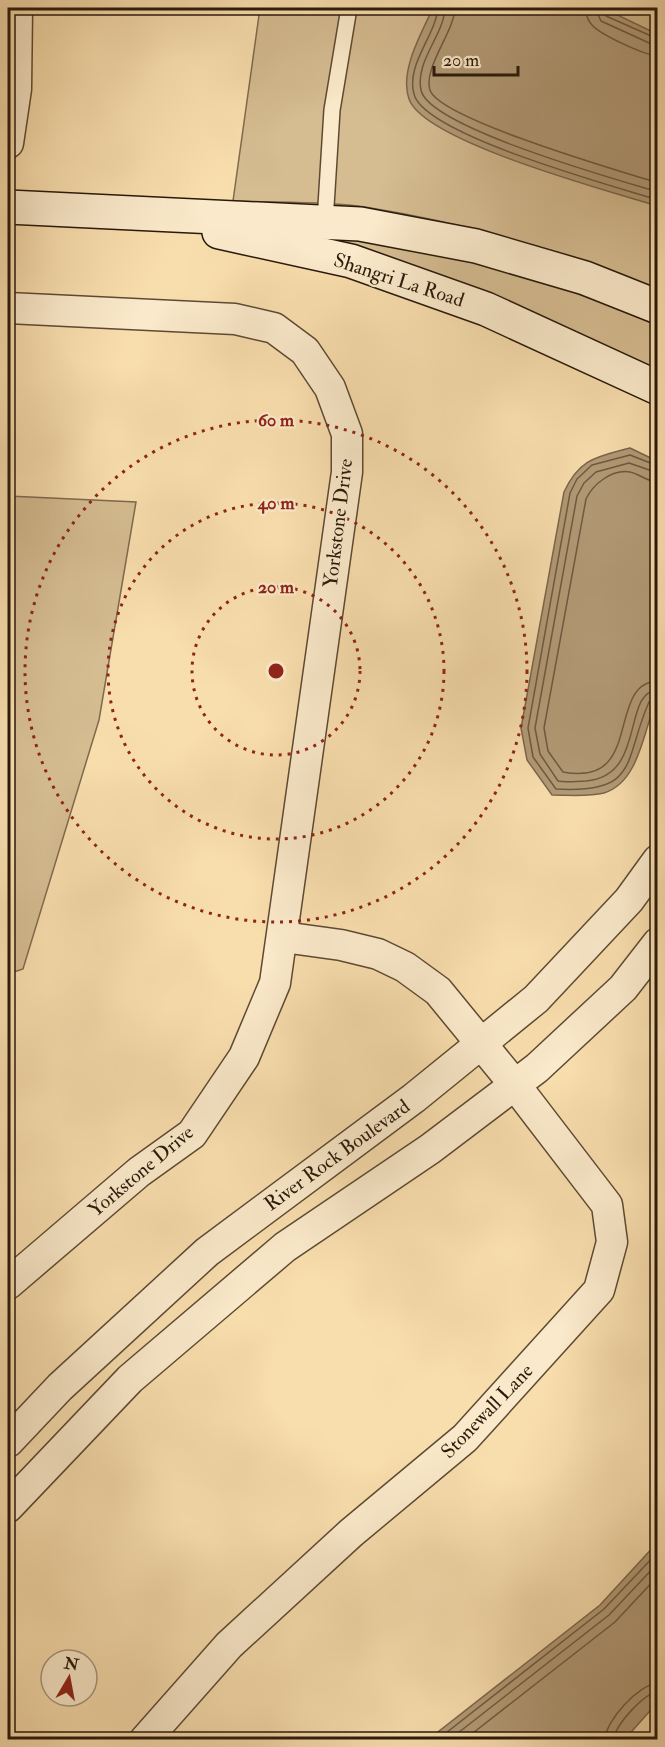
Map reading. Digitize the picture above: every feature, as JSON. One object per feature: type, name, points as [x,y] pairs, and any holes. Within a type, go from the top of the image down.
[{"type":"street","points":[[8,143],[16,89],[17,8]]},
{"type":"street","name":"Shangri La Road","points":[[8,207],[360,224],[476,246],[585,278],[657,307]]},
{"type":"street","name":"Shangri La Road","points":[[127,212],[351,261],[486,309],[657,388]]},
{"type":"street","name":"Yorkstone Drive","points":[[8,308],[235,319],[274,328],[305,351],[330,388],[346,434],[346,472],[275,983],[244,1057],[192,1134],[139,1172],[8,1284]]},
{"type":"street","name":"River Rock Boulevard","points":[[8,1442],[60,1387],[207,1252],[414,1098],[536,999],[629,900],[657,860]]},
{"type":"street","points":[[283,937],[341,945],[378,954],[405,967],[438,991],[515,1085]]},
{"type":"street","points":[[8,1507],[130,1379],[285,1247],[430,1149],[537,1068],[622,988],[657,943]]},
{"type":"street","name":"Stonewall Lane","points":[[145,1740],[229,1645],[351,1533],[465,1438],[599,1290],[612,1242],[607,1205],[515,1085]]},
{"type":"lane","points":[[324,222],[332,110],[350,8]]},
{"type":"shaded area","points":[[260,8],[657,8],[657,289],[586,262],[440,221],[349,205],[233,201]]},
{"type":"shaded area","points":[[320,238],[407,247],[450,256],[534,279],[617,308],[657,324],[657,370]]},
{"type":"shaded area","points":[[8,496],[136,502],[99,720],[23,969],[8,974]]},
{"type":"water","points":[[433,8],[603,8],[657,34],[657,206],[562,177],[482,148],[447,132],[422,115],[409,99],[407,76],[413,52]]},
{"type":"water","points":[[630,448],[657,461],[657,698],[639,753],[626,778],[616,787],[604,793],[552,795],[527,760],[521,728],[564,492],[576,472],[583,466],[599,457]]},
{"type":"water","points":[[657,1543],[657,1703],[625,1739],[429,1739],[600,1605]]}]
